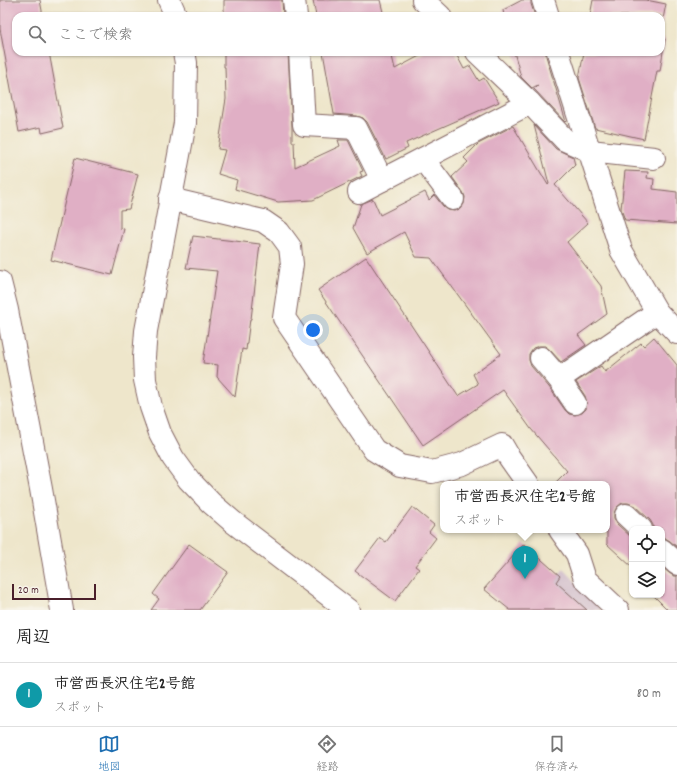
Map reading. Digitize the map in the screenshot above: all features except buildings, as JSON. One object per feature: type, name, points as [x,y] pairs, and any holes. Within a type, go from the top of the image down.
[{"type":"street","points":[[170,0],[174,12]]},
{"type":"street","points":[[294,0],[296,12]]},
{"type":"street","points":[[423,0],[436,12]]},
{"type":"street","points":[[543,0],[547,12]]},
{"type":"street","points":[[185,56],[186,63],[184,123],[146,331],[144,357],[145,380],[151,408],[160,433],[173,458],[189,480],[211,503],[233,522],[348,610]]},
{"type":"street","points":[[300,56],[304,125],[356,128],[382,180]]},
{"type":"street","points":[[481,56],[530,103],[565,140],[590,150],[654,158]]},
{"type":"street","points":[[559,56],[621,250],[657,312],[677,334]]},
{"type":"street","points":[[358,192],[530,103]]},
{"type":"street","points":[[423,159],[453,199]]},
{"type":"street","points":[[170,199],[263,221],[279,232],[290,247],[292,264],[284,318],[374,450],[400,466],[432,472],[462,464],[502,445],[509,458],[526,481]]},
{"type":"street","points":[[0,282],[7,310],[62,610]]},
{"type":"street","points":[[560,379],[657,312]]},
{"type":"street","points":[[540,358],[560,379],[575,403]]},
{"type":"street","points":[[562,533],[577,554],[585,580],[618,610]]},
{"type":"street","points":[[665,553],[677,564]]},
{"type":"shaded area","points":[[564,569],[602,610],[528,610]]},
{"type":"place","name":"市営西長沢住宅2号館","points":[[525,579]]}]
